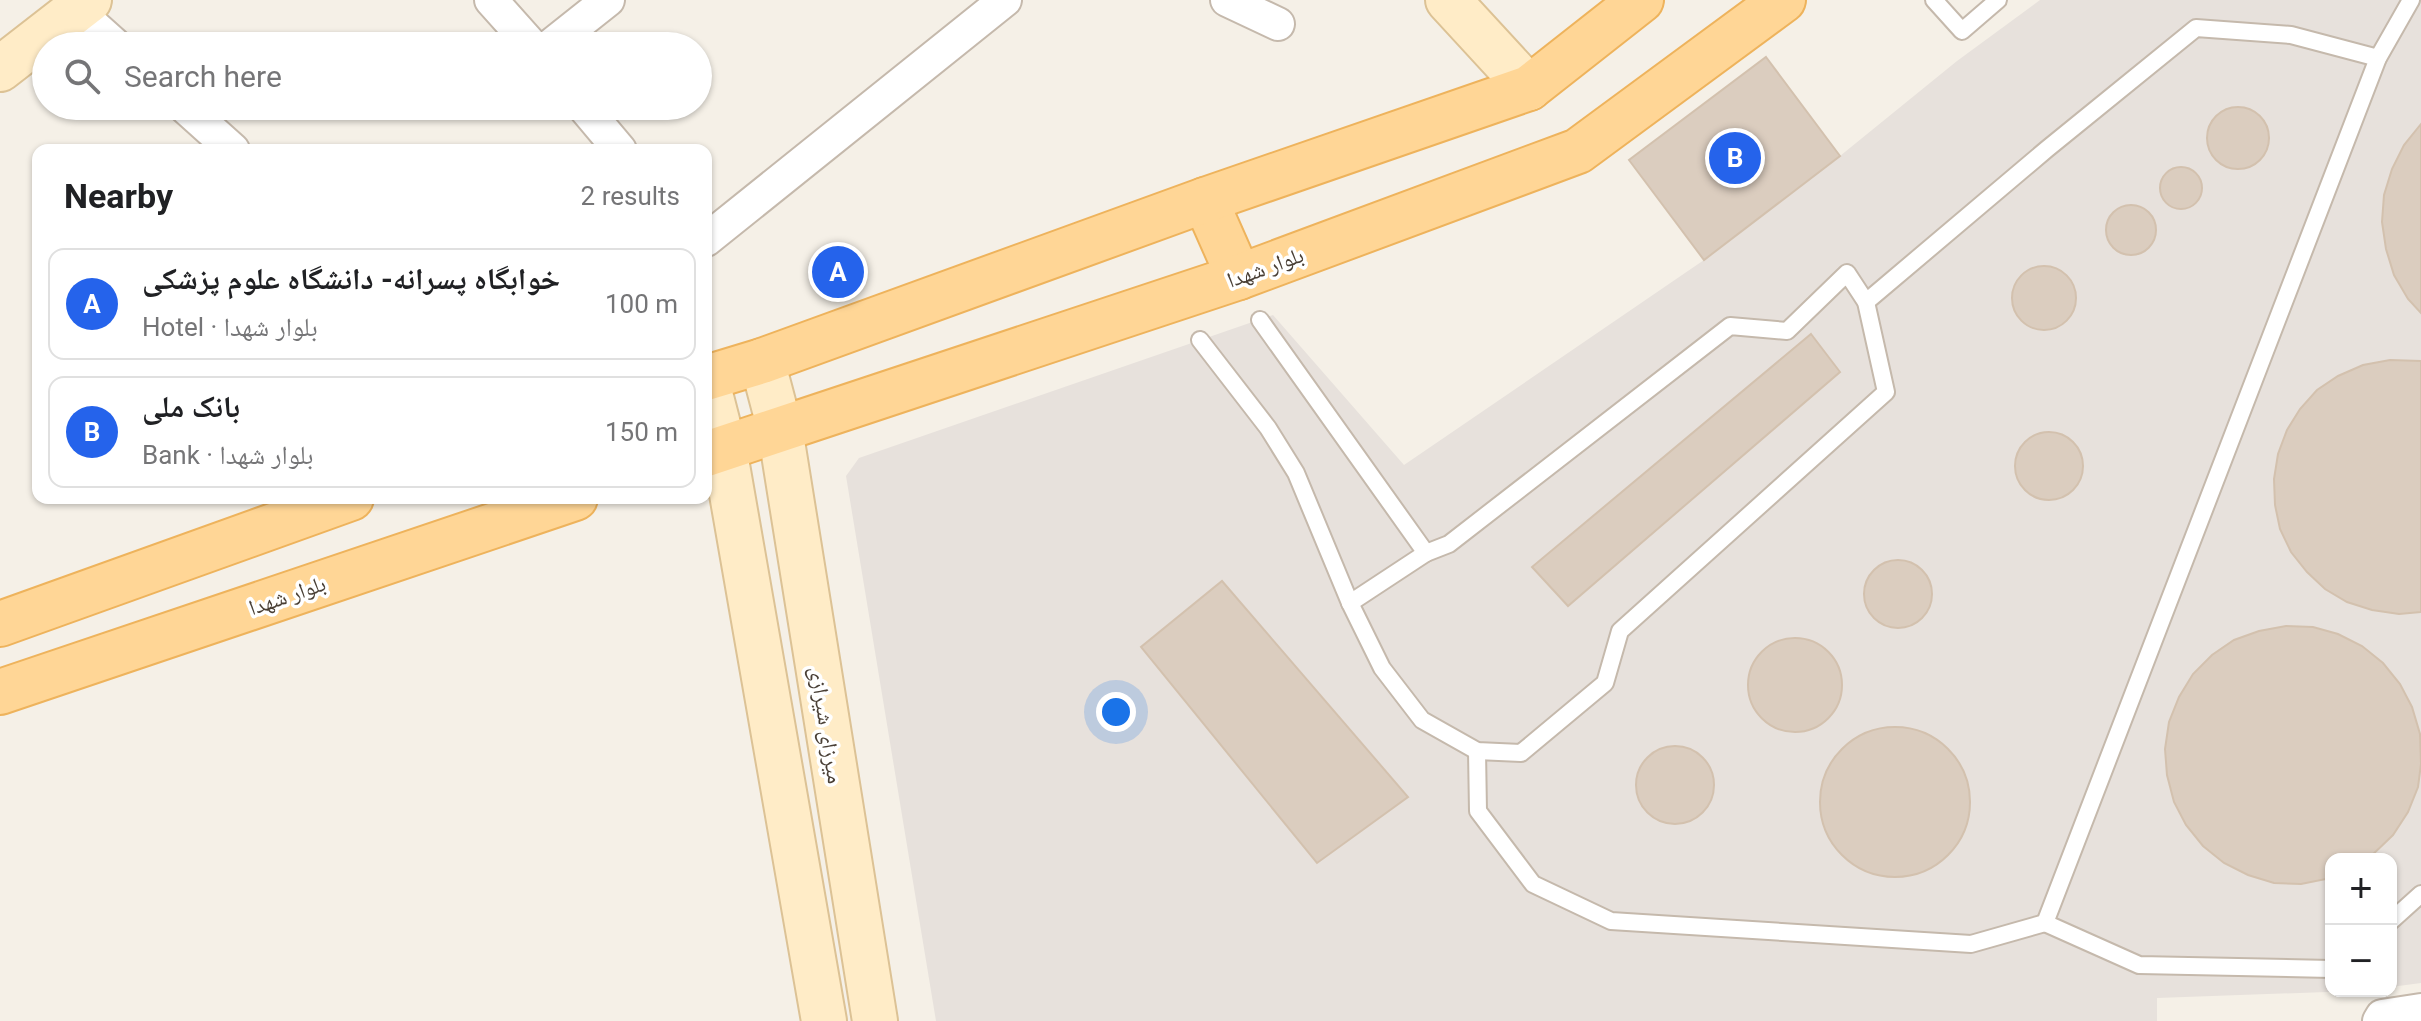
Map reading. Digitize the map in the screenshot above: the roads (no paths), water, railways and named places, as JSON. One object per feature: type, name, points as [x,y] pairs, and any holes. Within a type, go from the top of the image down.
[{"type":"main road","points":[[1448,0],[1529,88]]},
{"type":"main road","points":[[712,376],[1529,88],[1641,0]]},
{"type":"main road","name":"بلوار شهدا","points":[[715,451],[1239,277],[1578,151],[1783,0]]},
{"type":"main road","points":[[41,32],[74,3]]},
{"type":"main road","points":[[0,69],[32,40]]},
{"type":"main road","points":[[1205,200],[1239,277]]},
{"type":"main road","name":"میرزای شیرازی","points":[[762,361],[780,429],[875,1021]]},
{"type":"main road","points":[[712,427],[824,1021]]},
{"type":"main road","points":[[1,623],[334,504]]},
{"type":"main road","name":"بلوار شهدا","points":[[0,692],[557,504]]},
{"type":"street","points":[[491,0],[520,32]]},
{"type":"street","points":[[568,32],[608,0]]},
{"type":"street","points":[[712,235],[1005,0]]},
{"type":"street","points":[[1227,0],[1278,24]]},
{"type":"street","points":[[74,3],[102,32]]},
{"type":"street","points":[[200,120],[226,144]]},
{"type":"street","points":[[595,120],[615,144]]},
{"type":"street","points":[[2379,1021],[2382,1016],[2421,1010]]},
{"type":"lane","points":[[1934,0],[1962,31],[1998,0]]},
{"type":"lane","points":[[2045,923],[2378,58],[2411,0]]},
{"type":"lane","points":[[1866,302],[2196,28],[2291,35],[2378,58]]},
{"type":"lane","points":[[1200,340],[1268,428],[1296,473],[1350,603],[1382,668],[1422,720],[1477,751],[1521,753],[1605,683],[1620,631],[1886,392],[1866,302],[1847,273],[1787,331],[1730,326],[1449,544],[1426,553],[1350,603]]},
{"type":"lane","points":[[1260,320],[1426,553]]},
{"type":"lane","points":[[1477,751],[1478,811],[1533,884],[1611,921],[1971,944],[2045,923],[2139,965],[2325,969]]},
{"type":"lane","points":[[2397,916],[2421,894]]},
{"type":"place","name":"بانک ملی","points":[[1735,158]]},
{"type":"place","name":"خوابگاە پسرانە- دانشگاە علوم پزشکی","points":[[838,272]]}]
